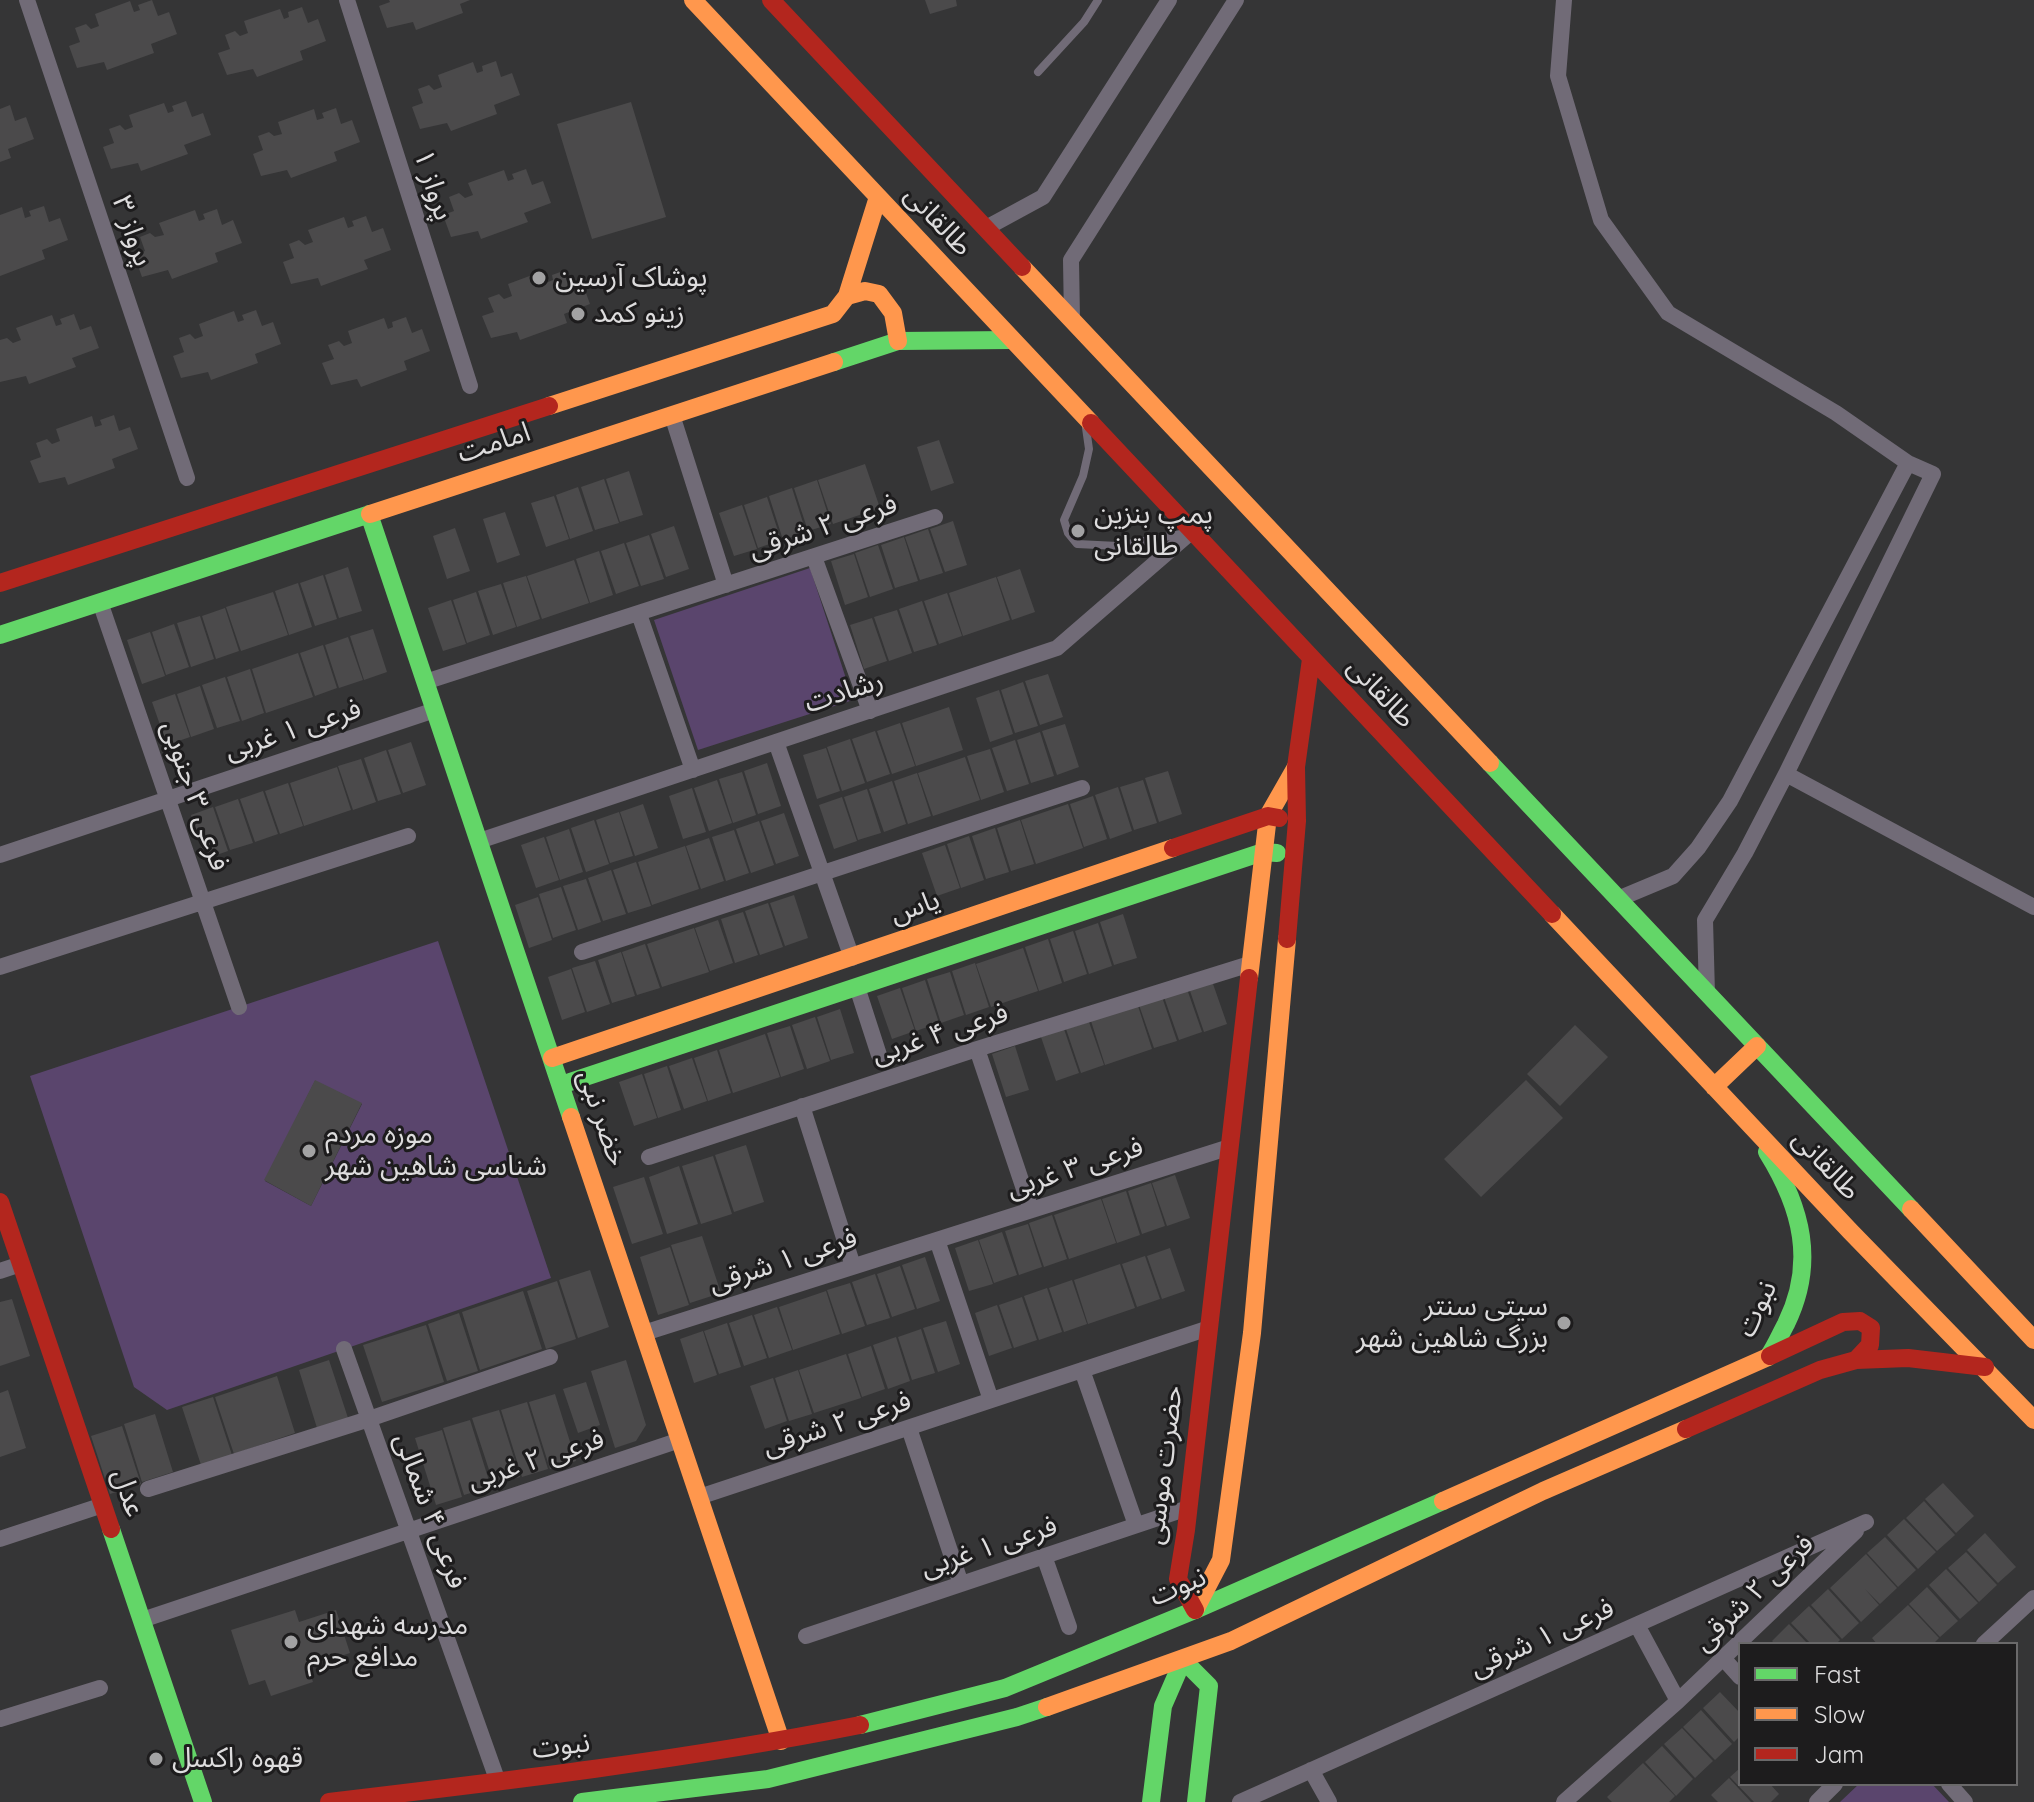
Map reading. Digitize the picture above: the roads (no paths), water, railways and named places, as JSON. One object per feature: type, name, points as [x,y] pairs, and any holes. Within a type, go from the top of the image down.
[{"type":"main road","name":"طالقانی","points":[[693,0],[1714,1087],[2034,1420]]},
{"type":"main road","name":"طالقانی","points":[[771,0],[2034,1340]]},
{"type":"main road","points":[[847,296],[878,197]]},
{"type":"main road","points":[[847,296],[865,291],[879,294],[893,313],[898,341]]},
{"type":"main road","name":"امامت","points":[[0,583],[833,314],[847,296]]},
{"type":"main road","name":"امامت","points":[[0,635],[898,341],[1011,340]]},
{"type":"main road","name":"خضر نبی","points":[[369,514],[781,1741]]},
{"type":"main road","name":"حضرت موسی","points":[[1195,1610],[1221,1560],[1252,1333],[1297,821],[1296,767],[1311,659]]},
{"type":"main road","name":"حضرت موسی","points":[[1195,1610],[1178,1579],[1263,852],[1268,816],[1296,767]]},
{"type":"main road","name":"یاس","points":[[552,1058],[1268,816],[1297,821]]},
{"type":"main road","name":"یاس","points":[[561,1085],[1263,852],[1294,854]]},
{"type":"main road","points":[[1714,1087],[1757,1046]]},
{"type":"main road","name":"نبوت","points":[[329,1802],[732,1750],[895,1718],[1005,1688],[1195,1610],[1770,1356],[1797,1301],[1804,1259],[1796,1209],[1780,1173],[1751,1126]]},
{"type":"main road","name":"عدل","points":[[0,1202],[7,1246],[21,1264],[203,1802]]},
{"type":"main road","points":[[1770,1356],[1843,1322],[1860,1321],[1871,1328],[1870,1345],[1856,1360]]},
{"type":"main road","name":"نبوت","points":[[582,1802],[768,1779],[1017,1717],[1231,1641],[1543,1491],[1820,1370],[1856,1360],[1908,1358],[1985,1367]]},
{"type":"main road","points":[[1151,1802],[1163,1706],[1183,1660],[1209,1686],[1196,1802]]},
{"type":"street","name":"پرواز ۳","points":[[27,0],[187,478]]},
{"type":"street","name":"پرواز ۱","points":[[347,0],[470,386]]},
{"type":"street","points":[[986,228],[1043,197],[1169,0]]},
{"type":"street","points":[[1072,321],[1071,260],[1236,0]]},
{"type":"street","points":[[1564,0],[1558,76],[1601,220],[1668,313],[1836,413],[1908,463],[1933,474],[1786,774],[1745,853],[1705,920],[1707,994]]},
{"type":"street","points":[[672,415],[726,585]]},
{"type":"street","points":[[1618,899],[1673,876],[1698,848],[1730,801],[1908,463]]},
{"type":"street","name":"فرعی ۲ شرقی","points":[[425,682],[935,517]]},
{"type":"street","name":"رشادت","points":[[479,841],[1057,648],[1191,532]]},
{"type":"street","points":[[814,557],[870,711]]},
{"type":"street","name":"فرعی ۳ جنوبی","points":[[100,602],[239,1007]]},
{"type":"street","points":[[639,614],[693,770]]},
{"type":"street","name":"فرعی ۱ غربی","points":[[168,799],[435,710]]},
{"type":"street","points":[[776,742],[852,958]]},
{"type":"street","points":[[1786,774],[2034,907]]},
{"type":"street","points":[[582,952],[1082,788]]},
{"type":"street","points":[[0,855],[168,799]]},
{"type":"street","points":[[0,967],[408,836]]},
{"type":"street","name":"فرعی ۴ غربی","points":[[649,1157],[977,1049],[1250,964]]},
{"type":"street","points":[[857,987],[879,1055]]},
{"type":"street","points":[[977,1049],[1031,1210]]},
{"type":"street","points":[[802,1106],[853,1266]]},
{"type":"street","name":"فرعی ۳ غربی","points":[[937,1240],[1230,1147]]},
{"type":"street","points":[[937,1240],[991,1400],[1209,1328]]},
{"type":"street","name":"فرعی ۱ شرقی","points":[[644,1333],[937,1240]]},
{"type":"street","points":[[0,1271],[21,1264]]},
{"type":"street","name":"فرعی ۴ شمالی","points":[[344,1349],[498,1782]]},
{"type":"street","points":[[148,1489],[369,1419],[550,1357]]},
{"type":"street","points":[[1082,1370],[1136,1525]]},
{"type":"street","name":"فرعی ۲ شرقی","points":[[699,1497],[991,1400]]},
{"type":"street","points":[[909,1428],[961,1584]]},
{"type":"street","name":"فرعی ۲ غربی","points":[[409,1530],[680,1440]]},
{"type":"street","points":[[0,1539],[103,1505]]},
{"type":"street","name":"فرعی ۱ غربی","points":[[806,1636],[1188,1508]]},
{"type":"street","name":"فرعی ۲ شرقی","points":[[1740,1642],[1866,1522]]},
{"type":"street","name":"فرعی ۱ شرقی","points":[[1240,1802],[1866,1522]]},
{"type":"street","points":[[142,1620],[409,1530]]},
{"type":"street","points":[[1044,1556],[1069,1627]]},
{"type":"street","points":[[1986,1642],[2034,1598]]},
{"type":"street","points":[[1564,1802],[1678,1701],[1637,1625]]},
{"type":"street","name":"فرعی ۲ شرقی","points":[[1678,1701],[1738,1644]]},
{"type":"street","points":[[1723,1658],[1738,1675]]},
{"type":"street","points":[[0,1719],[100,1688]]},
{"type":"street","points":[[1311,1770],[1329,1802]]},
{"type":"street","points":[[1817,1802],[1833,1786]]},
{"type":"street","points":[[1951,1786],[1965,1802]]},
{"type":"lane","points":[[1038,72],[1084,22],[1098,0]]},
{"type":"lane","points":[[1085,419],[1089,449],[1064,520],[1068,533],[1077,544],[1118,546],[1191,532]]},
{"type":"place","name":"پوشاک آرسین","points":[[539,278]]},
{"type":"place","name":"زینو کمد","points":[[578,314]]},
{"type":"place","name":"پمپ بنزین طالقانی","points":[[1078,531]]},
{"type":"place","name":"موزه مردم شناسی شاهین شهر","points":[[309,1151]]},
{"type":"place","name":"سیتی سنتر بزرگ شاهین شهر","points":[[1564,1323]]},
{"type":"place","name":"مدرسه شهدای مدافع حرم","points":[[291,1642]]},
{"type":"place","name":"قهوه راکسل","points":[[156,1759]]}]
